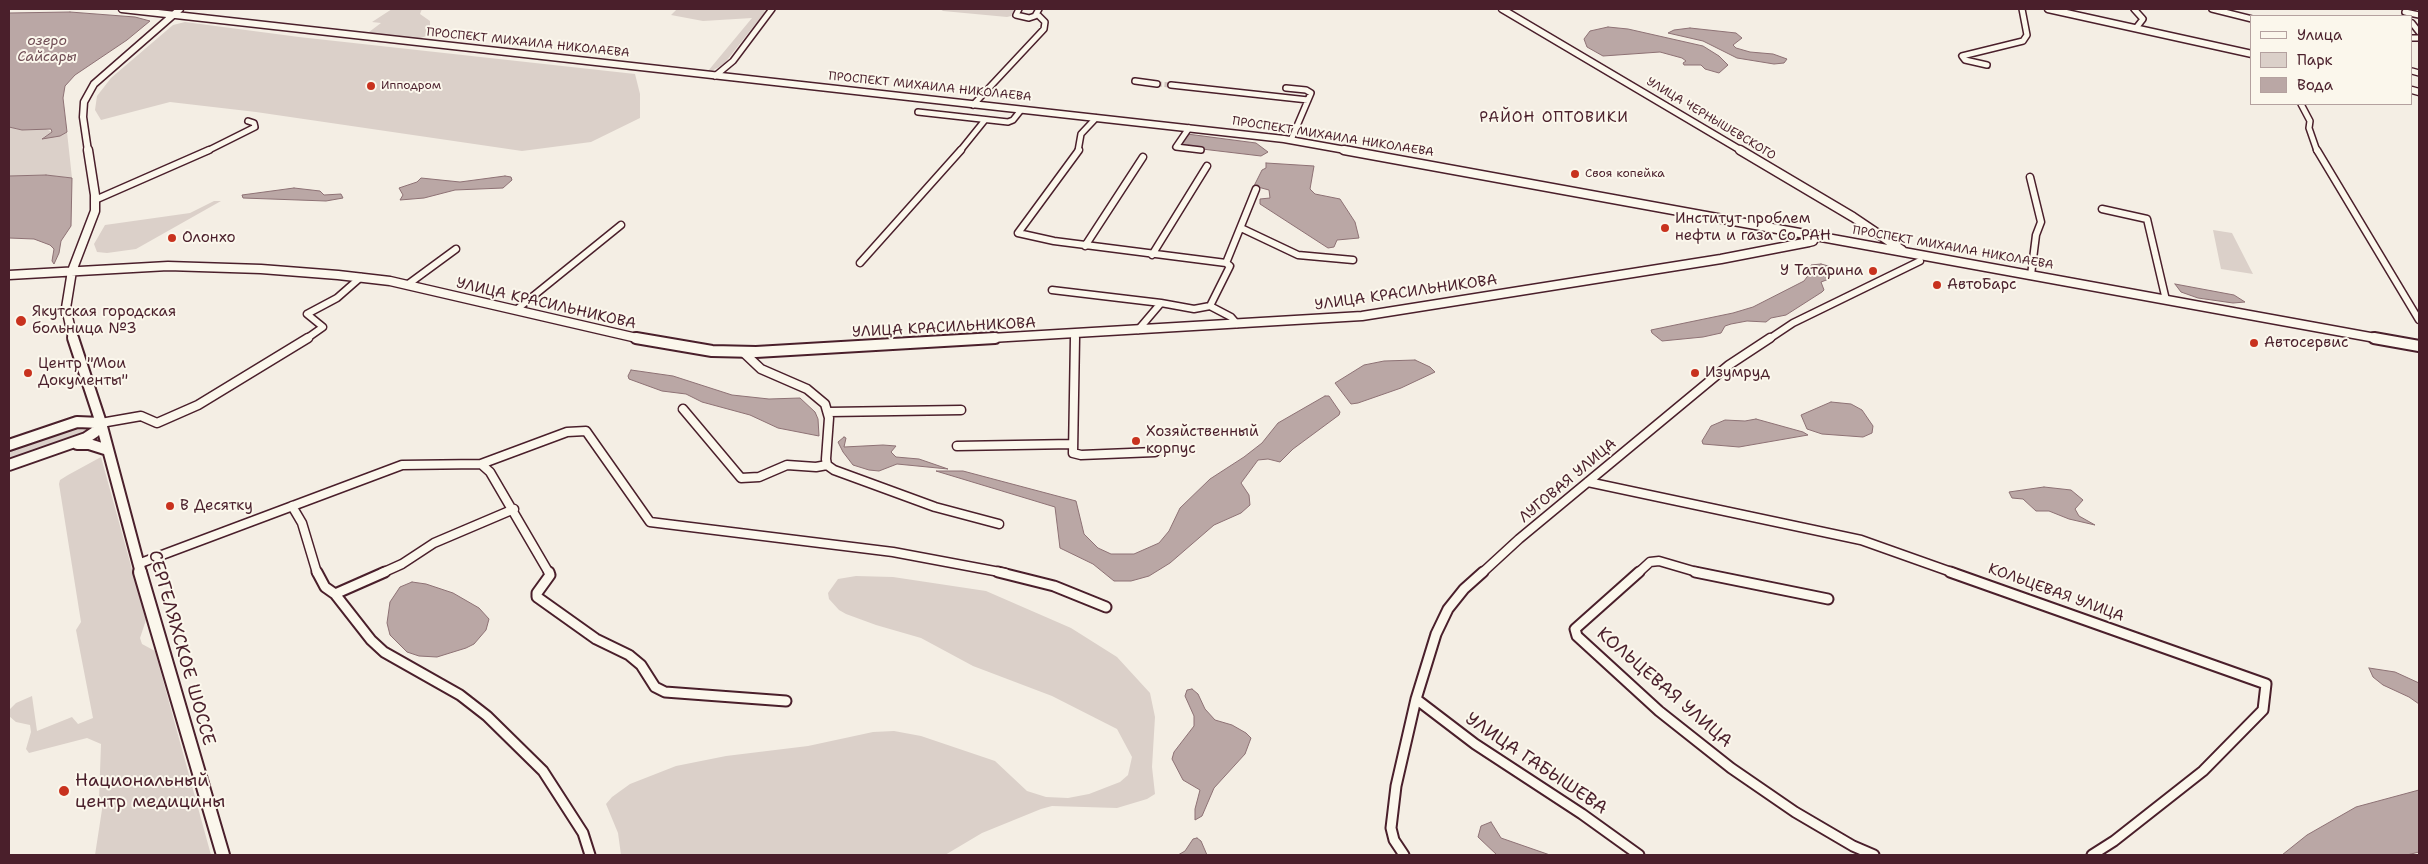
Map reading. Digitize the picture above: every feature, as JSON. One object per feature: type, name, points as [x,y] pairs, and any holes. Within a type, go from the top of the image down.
[{"type":"main road","name":"ПРОСПЕКТ МИХАИЛА НИКОЛАЕВА","points":[[122,9],[1291,140],[2419,346]]},
{"type":"main road","name":"СЕРГЕЛЯХСКОЕ ШОССЕ","points":[[180,9],[104,74],[94,84],[84,102],[83,117],[95,200],[92,224],[72,271],[66,308],[72,337],[101,423],[138,564],[224,855]]},
{"type":"main road","name":"УЛИЦА ЧЕРНЫШЕВСКОГО","points":[[1502,9],[1853,217],[1905,252]]},
{"type":"main road","points":[[2048,9],[2250,54]]},
{"type":"main road","name":"УЛИЦА КРАСИЛЬНИКОВА","points":[[9,274],[168,266],[224,267],[361,277],[663,344],[712,351],[743,352],[1237,324],[1385,312],[1721,259],[1809,242],[1815,239],[1815,236]]},
{"type":"main road","points":[[77,422],[94,403]]},
{"type":"main road","points":[[9,445],[77,422],[92,421],[101,423],[95,432],[74,444],[9,465]]},
{"type":"main road","points":[[74,444],[89,444],[108,450]]},
{"type":"street","points":[[715,76],[733,60],[772,9]]},
{"type":"street","points":[[1019,9],[1016,15],[1043,21]]},
{"type":"street","points":[[1029,18],[1037,14],[1039,9]]},
{"type":"street","points":[[1987,65],[1965,60],[1962,56],[2023,41],[2028,35],[2022,9]]},
{"type":"street","points":[[2129,9],[2135,10],[2143,19],[2136,28]]},
{"type":"street","points":[[2212,9],[2250,18]]},
{"type":"street","points":[[2405,12],[2419,15]]},
{"type":"street","points":[[973,105],[1044,29],[1046,24],[1037,14]]},
{"type":"street","points":[[1135,82],[1158,84]]},
{"type":"street","points":[[1171,85],[1308,100]]},
{"type":"street","points":[[1286,88],[1310,91],[1291,140]]},
{"type":"street","points":[[2302,105],[2310,121],[2309,128],[2316,149],[2419,320]]},
{"type":"street","points":[[918,112],[1008,122],[1013,120],[1021,110]]},
{"type":"street","points":[[1096,118],[1080,134],[1079,150],[1018,233],[1085,246],[1226,263]]},
{"type":"street","points":[[860,263],[907,208],[948,167],[985,120]]},
{"type":"street","points":[[95,200],[180,164],[255,127],[254,123],[248,121]]},
{"type":"street","points":[[1189,128],[1176,147],[1201,150]]},
{"type":"street","points":[[1085,246],[1142,157]]},
{"type":"street","points":[[1152,255],[1207,166]]},
{"type":"street","points":[[2030,177],[2041,222],[2036,235],[2031,275]]},
{"type":"street","points":[[1226,263],[1256,189]]},
{"type":"street","points":[[2102,209],[2147,219],[2166,300]]},
{"type":"street","points":[[516,310],[621,225]]},
{"type":"street","points":[[1241,228],[1298,254],[1353,260]]},
{"type":"street","points":[[407,286],[456,249]]},
{"type":"street","name":"ЛУГОВАЯ УЛИЦА","points":[[1404,855],[1394,840],[1391,828],[1392,805],[1416,699],[1436,634],[1453,602],[1484,570],[1729,365],[1793,323],[1920,261],[1905,252]]},
{"type":"street","points":[[1210,306],[1230,269],[1226,263]]},
{"type":"street","points":[[101,423],[141,416],[157,423],[198,405],[319,331],[323,327],[322,324],[308,317],[307,314],[338,298],[361,277]]},
{"type":"street","points":[[1052,290],[1161,303],[1194,309],[1210,306],[1231,317],[1237,324]]},
{"type":"street","points":[[1138,330],[1161,303]]},
{"type":"street","points":[[1075,334],[1073,444],[1075,455],[1155,452]]},
{"type":"street","points":[[743,352],[761,369],[815,394],[825,404],[829,412],[827,466]]},
{"type":"street","points":[[683,409],[741,478],[759,477],[787,465],[827,466],[902,497],[999,524]]},
{"type":"street","points":[[829,412],[961,410]]},
{"type":"street","points":[[138,564],[402,464],[481,464],[568,432],[586,431],[650,522],[874,549],[996,571],[1054,586],[1106,607]]},
{"type":"street","points":[[957,446],[1073,444]]},
{"type":"street","points":[[481,464],[490,472],[514,509],[548,568],[550,575],[537,597],[596,639],[629,655],[641,665],[655,687],[665,692],[786,701]]},
{"type":"street","name":"КОЛЬЦЕВАЯ УЛИЦА","points":[[1588,482],[1788,522],[1861,540],[2266,684],[2264,710],[2202,772],[2122,835],[2092,855]]},
{"type":"street","points":[[292,506],[302,523],[319,579],[335,594],[371,640],[384,652],[402,664],[460,695],[487,716],[543,771],[583,833],[590,855]]},
{"type":"street","points":[[335,594],[402,564],[434,543],[514,509]]},
{"type":"street","name":"КОЛЬЦЕВАЯ УЛИЦА","points":[[1828,599],[1703,574],[1659,561],[1650,562],[1574,629],[1577,636],[1659,710],[1730,768],[1795,812],[1853,846],[1874,855]]},
{"type":"street","name":"УЛИЦА ГАБЫШЕВА","points":[[1416,699],[1475,744],[1582,814],[1639,855]]},
{"type":"green space","points":[[392,9],[422,9],[420,14],[430,21],[430,26],[440,27],[433,33],[419,39],[369,32],[381,23],[372,22]]},
{"type":"green space","points":[[677,9],[765,9],[764,13],[724,64],[710,72],[708,71],[752,18],[703,21],[671,15]]},
{"type":"green space","points":[[940,9],[1014,9],[1011,16],[1007,17],[943,11]]},
{"type":"green space","name":"Ипподром","points":[[185,22],[299,37],[635,74],[640,94],[640,118],[591,142],[522,151],[256,112],[170,102],[101,120],[95,110],[97,96],[111,78],[173,25]]},
{"type":"green space","points":[[9,127],[22,130],[44,128],[52,132],[42,138],[60,136],[67,132],[72,178],[46,175],[9,176]]},
{"type":"green space","points":[[214,201],[221,201],[136,249],[107,253],[97,252],[94,244],[105,225],[190,213]]},
{"type":"green space","points":[[2213,230],[2232,233],[2253,274],[2221,269]]},
{"type":"green space","points":[[76,427],[89,429],[88,433],[9,461],[9,450]]},
{"type":"green space","points":[[101,457],[146,620],[140,638],[142,644],[155,651],[211,855],[95,855],[103,803],[99,800],[101,744],[87,738],[29,753],[26,749],[31,732],[30,725],[16,722],[9,716],[9,710],[16,703],[32,696],[37,731],[72,717],[78,724],[93,718],[76,630],[81,622],[59,484],[60,480]]},
{"type":"green space","points":[[856,576],[893,577],[986,591],[1071,628],[1117,657],[1150,693],[1155,717],[1152,767],[1155,794],[1147,799],[1117,808],[1052,806],[1041,809],[982,833],[945,855],[621,855],[618,833],[606,804],[612,797],[630,784],[676,766],[726,756],[808,746],[873,732],[894,731],[921,736],[995,761],[1027,791],[1046,797],[1068,798],[1089,794],[1120,782],[1128,775],[1132,757],[1117,729],[1052,696],[973,666],[921,638],[876,625],[839,610],[829,599],[828,593],[838,579]]},
{"type":"water","name":"озеро Сайсары","points":[[70,12],[135,17],[150,21],[127,40],[75,75],[65,86],[63,98],[67,132],[60,136],[42,139],[52,132],[51,129],[22,130],[9,127],[9,13]]},
{"type":"water","points":[[1608,27],[1628,29],[1703,46],[1719,56],[1728,65],[1719,73],[1705,69],[1701,65],[1684,65],[1683,63],[1686,61],[1682,58],[1660,52],[1603,56],[1587,47],[1584,39],[1590,31]]},
{"type":"water","points":[[1690,28],[1736,33],[1742,38],[1733,45],[1736,48],[1750,52],[1773,54],[1787,59],[1784,63],[1774,64],[1737,58],[1703,41],[1668,33],[1674,30]]},
{"type":"water","points":[[1187,134],[1256,143],[1268,152],[1261,156],[1185,147],[1181,141]]},
{"type":"water","points":[[1266,163],[1314,166],[1310,189],[1315,194],[1340,199],[1355,222],[1359,238],[1337,240],[1334,247],[1328,248],[1260,204],[1260,199],[1270,198],[1269,190],[1254,186],[1262,170],[1266,168]]},
{"type":"water","points":[[46,175],[72,178],[71,226],[61,241],[59,253],[54,264],[52,261],[54,249],[50,245],[34,239],[9,238],[9,176]]},
{"type":"water","points":[[505,176],[511,177],[512,180],[503,188],[455,190],[424,198],[400,200],[403,195],[399,188],[417,182],[421,178],[460,182]]},
{"type":"water","points":[[294,188],[320,191],[324,195],[341,194],[343,198],[326,201],[243,198],[242,195]]},
{"type":"water","points":[[1821,264],[1832,267],[1838,273],[1827,275],[1829,279],[1821,282],[1824,290],[1822,292],[1786,315],[1771,318],[1766,322],[1747,321],[1731,324],[1725,326],[1721,333],[1703,337],[1662,341],[1652,333],[1651,330],[1753,307],[1804,281],[1810,273],[1811,265]]},
{"type":"water","points":[[2175,284],[2234,295],[2245,302],[2233,303],[2198,298],[2181,292]]},
{"type":"water","points":[[1415,360],[1430,367],[1435,372],[1401,388],[1358,403],[1351,404],[1335,383],[1364,365],[1384,361]]},
{"type":"water","points":[[631,370],[673,376],[732,395],[769,399],[800,398],[815,412],[818,419],[819,436],[778,428],[750,415],[702,402],[686,394],[662,391],[629,379],[628,376]]},
{"type":"water","points":[[1325,396],[1329,396],[1340,412],[1339,415],[1293,449],[1280,462],[1268,459],[1258,460],[1241,483],[1249,495],[1250,505],[1241,513],[1214,525],[1170,563],[1149,576],[1131,581],[1114,581],[1093,564],[1060,548],[1055,507],[936,471],[963,471],[1076,501],[1084,534],[1098,548],[1111,554],[1134,554],[1159,543],[1169,531],[1180,508],[1210,479],[1262,443],[1278,423]]},
{"type":"water","points":[[1831,402],[1851,404],[1862,410],[1873,426],[1872,433],[1863,437],[1822,434],[1807,429],[1801,415]]},
{"type":"water","points":[[1756,419],[1808,435],[1739,447],[1703,444],[1702,441],[1711,426],[1725,420],[1745,421]]},
{"type":"water","points":[[844,437],[846,438],[844,447],[896,446],[891,452],[896,457],[919,459],[948,469],[897,464],[879,471],[869,470],[853,465],[843,452],[838,442]]},
{"type":"water","points":[[2044,487],[2071,490],[2083,500],[2075,509],[2079,516],[2095,525],[2069,519],[2049,511],[2036,511],[2023,499],[2012,498],[2009,492]]},
{"type":"water","points":[[412,582],[426,584],[453,593],[479,608],[489,619],[486,630],[474,644],[437,657],[419,656],[407,652],[390,635],[387,623],[390,602],[400,587]]},
{"type":"water","points":[[2369,668],[2395,672],[2419,683],[2419,704],[2409,697],[2383,685],[2373,677]]},
{"type":"water","points":[[1192,689],[1198,694],[1205,709],[1215,720],[1232,725],[1251,738],[1245,754],[1214,788],[1202,816],[1195,820],[1195,809],[1200,790],[1183,780],[1172,759],[1174,752],[1194,726],[1194,716],[1185,696],[1187,690]]},
{"type":"water","points":[[2419,790],[2419,852],[2407,855],[2282,855],[2307,835],[2356,807]]},
{"type":"water","points":[[1491,822],[1501,838],[1550,855],[1497,855],[1478,837],[1481,826]]},
{"type":"water","points":[[1197,838],[1201,841],[1207,855],[1178,855],[1185,851],[1193,839]]},
{"type":"tunnel","points":[[1157,84],[1171,85]]},
{"type":"place","name":"Ипподром","points":[[371,86]]},
{"type":"place","name":"Своя копейка","points":[[1575,174]]},
{"type":"place","name":"Институт проблем нефти и газа Со РАН","points":[[1665,228]]},
{"type":"place","name":"Олонхо","points":[[172,238]]},
{"type":"place","name":"У Татарина","points":[[1873,271]]},
{"type":"place","name":"АвтоБарс","points":[[1937,285]]},
{"type":"place","name":"Якутская городская больница №3","points":[[21,321]]},
{"type":"place","name":"Автосервис","points":[[2254,343]]},
{"type":"place","name":"Центр \"Мои Документы\"","points":[[28,373]]},
{"type":"place","name":"Изумруд","points":[[1695,373]]},
{"type":"place","name":"Хозяйственный корпус","points":[[1136,441]]},
{"type":"place","name":"В Десятку","points":[[170,506]]},
{"type":"place","name":"Национальный центр медицины","points":[[64,791]]},
{"type":"district","name":"РАЙОН ОПТОВИКИ","points":[[1554,118]]}]
